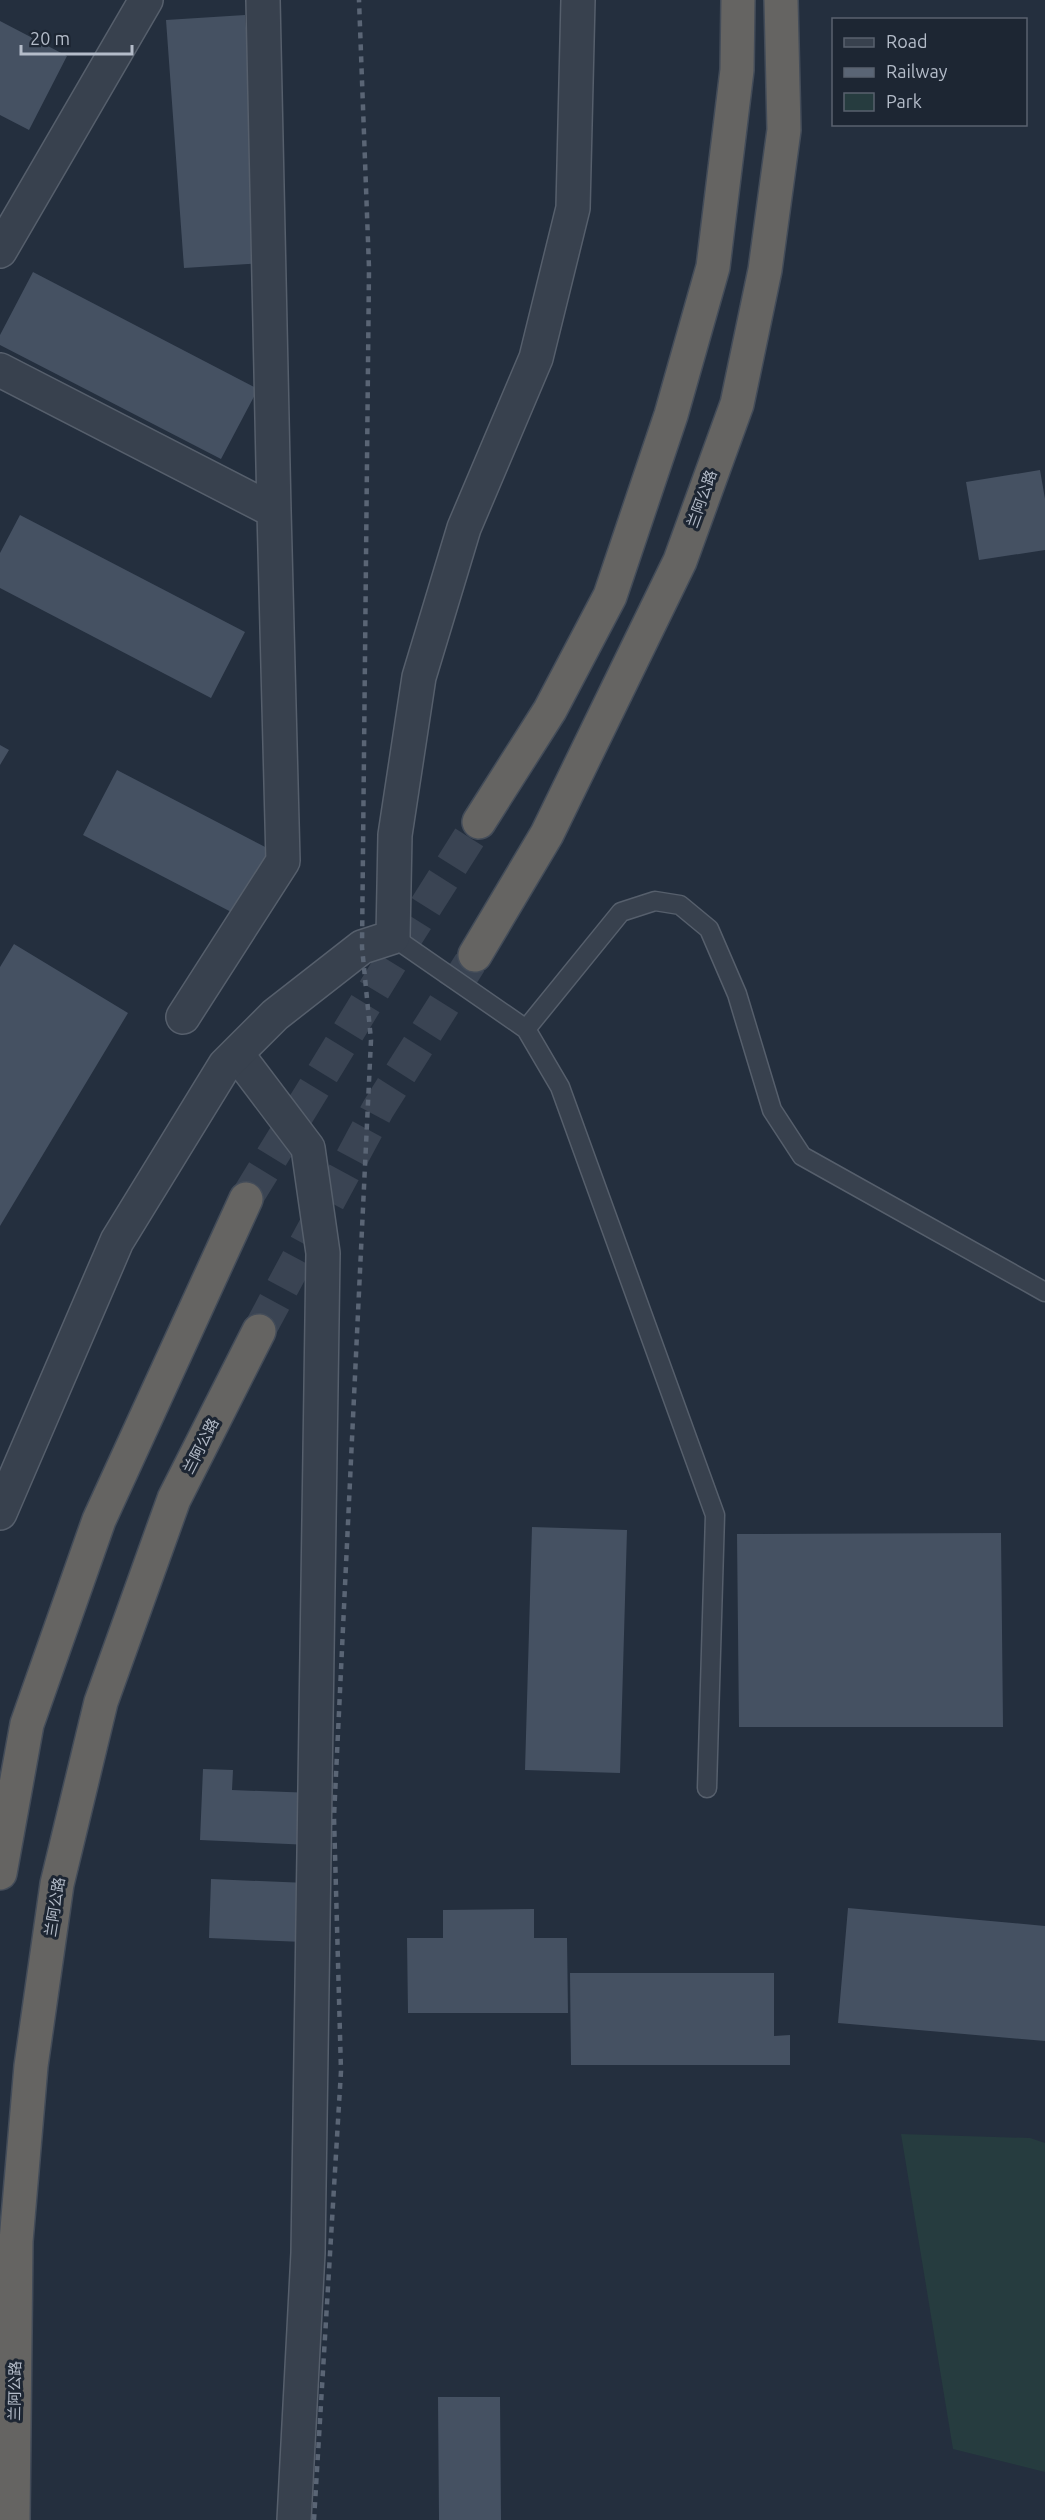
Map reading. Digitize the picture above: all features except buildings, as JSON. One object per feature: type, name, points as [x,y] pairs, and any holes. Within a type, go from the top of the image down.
[{"type":"highway","points":[[479,822],[550,710],[610,596],[671,415],[713,267],[737,70],[738,0]]},
{"type":"highway","name":"兰阿公路","points":[[476,955],[547,834],[675,572],[737,404],[765,270],[784,130],[781,0]]},
{"type":"highway","points":[[0,1873],[27,1724],[99,1521],[246,1200]]},
{"type":"highway","name":"兰阿公路","points":[[13,2520],[8,2242],[57,1884],[100,1702],[174,1499],[259,1331]]},
{"type":"street","points":[[0,251],[146,0]]},
{"type":"street","points":[[183,1017],[283,861],[264,0]]},
{"type":"street","points":[[0,1513],[117,1241],[225,1065],[275,1015],[362,947],[393,937],[394,835],[419,677],[464,528],[536,358],[573,208],[578,0]]},
{"type":"street","points":[[0,370],[274,511]]},
{"type":"street","points":[[237,1054],[308,1148],[323,1253],[308,2253],[294,2520]]},
{"type":"lane","points":[[526,1029],[621,912],[655,901],[680,905],[709,929],[737,994],[772,1110],[802,1156],[1045,1292]]},
{"type":"lane","points":[[393,937],[526,1029],[560,1087],[715,1515],[707,1788]]},
{"type":"green space","points":[[901,2134],[1030,2138],[1045,2143],[1045,2472],[953,2449]]},
{"type":"tunnel","points":[[246,1199],[479,822]]},
{"type":"tunnel","points":[[259,1331],[378,1109],[475,955]]},
{"type":"railway","points":[[314,2520],[341,2071],[334,1817],[371,1040],[362,947],[369,268],[359,0]]}]
